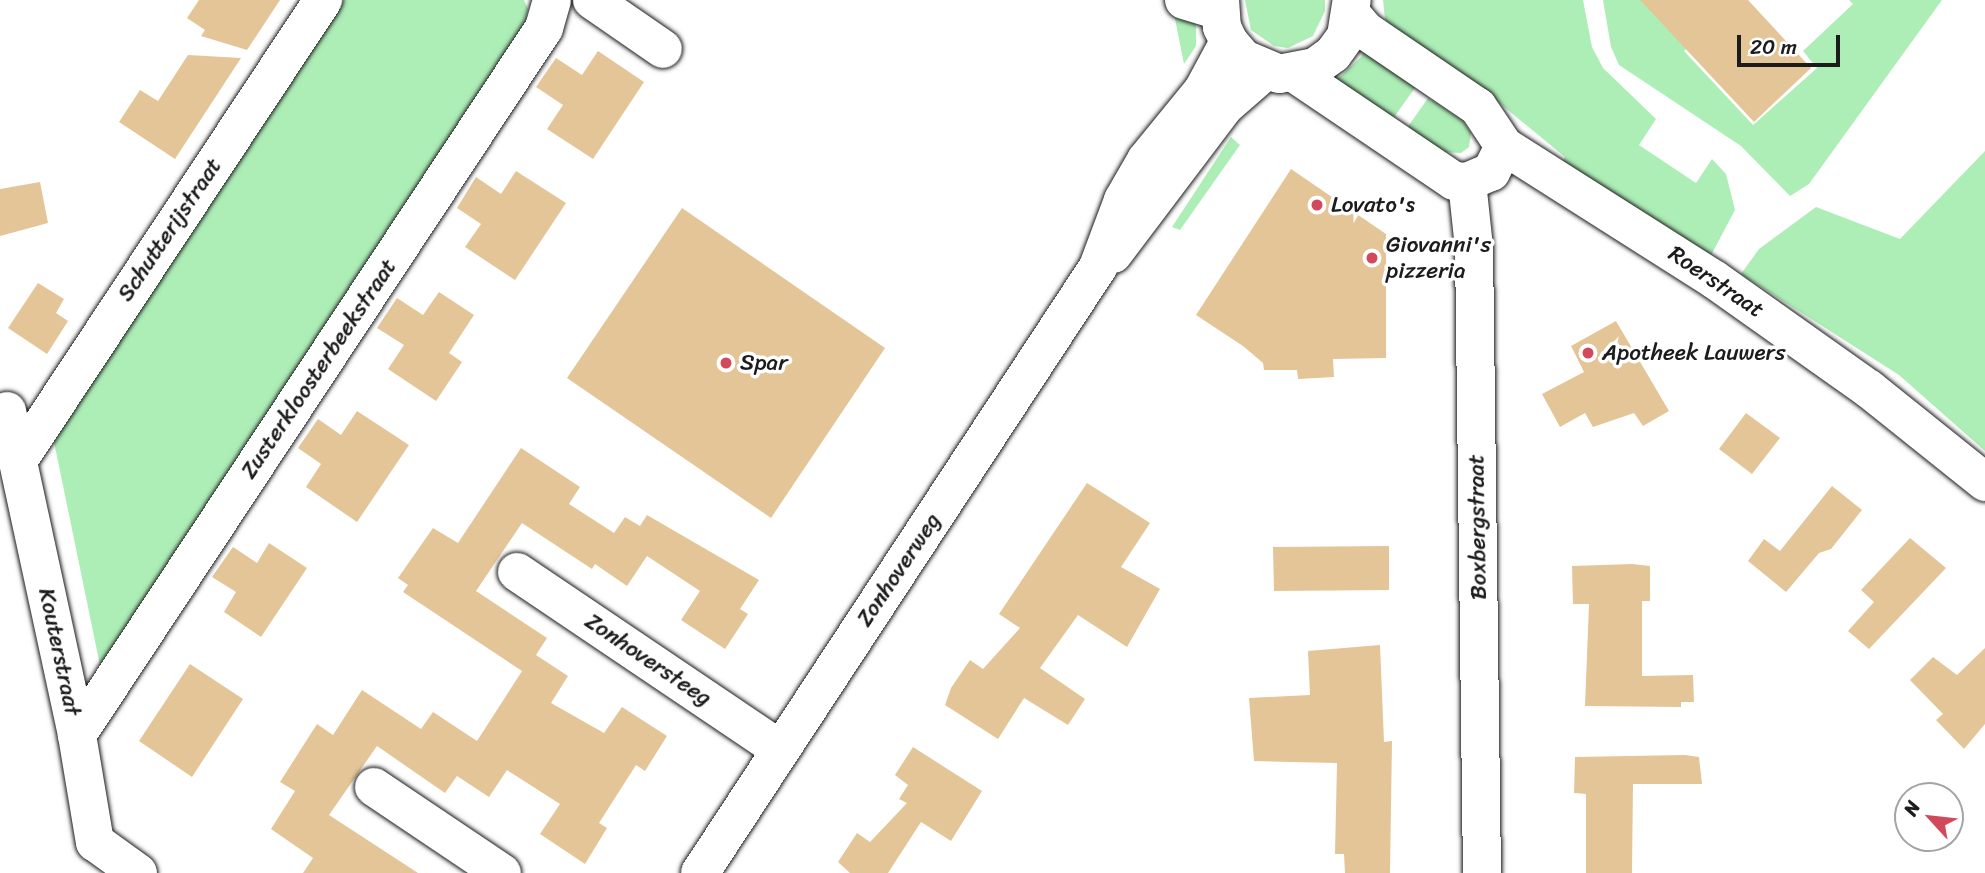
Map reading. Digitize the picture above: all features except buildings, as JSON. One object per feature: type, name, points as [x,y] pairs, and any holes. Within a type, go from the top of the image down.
[{"type":"street","name":"Schutterijstraat","points":[[18,461],[323,0]]},
{"type":"street","name":"Zusterkloosterbeekstraat","points":[[77,735],[544,28],[552,0]]},
{"type":"street","points":[[592,0],[663,49]]},
{"type":"street","points":[[1213,13],[1244,59],[1280,72],[1436,172],[1467,182],[1491,172],[1504,146],[1478,107],[1366,31],[1352,8]]},
{"type":"street","name":"Zonhoverweg","points":[[1098,267],[1126,242],[1225,106],[1280,72],[1333,54],[1346,36],[1352,8]]},
{"type":"street","name":"Zonhoverweg","points":[[700,873],[779,748],[1098,267],[1123,200],[1146,160],[1203,90],[1213,13]]},
{"type":"street","name":"Roerstraat","points":[[1504,146],[1714,280],[1869,389],[1985,482]]},
{"type":"street","name":"Boxbergstraat","points":[[1467,182],[1474,247],[1482,873]]},
{"type":"street","name":"Kouterstraat","points":[[7,411],[77,735],[94,842],[138,873]]},
{"type":"street","name":"Zonhoversteeg","points":[[517,572],[779,748]]},
{"type":"street","points":[[374,787],[502,873]]},
{"type":"green space","points":[[344,0],[524,0],[528,9],[521,42],[102,675],[53,437]]},
{"type":"green space","points":[[1245,0],[1325,0],[1325,11],[1313,36],[1288,48],[1274,46],[1251,30]]},
{"type":"green space","points":[[1383,0],[1583,0],[1592,47],[1603,68],[1656,119],[1639,145],[1696,183],[1712,159],[1726,174],[1735,210],[1708,261],[1561,164],[1565,157],[1480,87],[1393,29],[1385,19]]},
{"type":"green space","points":[[1603,0],[1738,0],[1684,51],[1753,125],[1817,68],[1803,51],[1853,4],[1849,0],[1942,0],[1809,184],[1790,196],[1741,146],[1619,65],[1611,47]]},
{"type":"green space","points":[[1174,14],[1191,15],[1196,25],[1196,46],[1184,64]]},
{"type":"green space","points":[[1368,41],[1422,78],[1387,127],[1328,88],[1361,57]]},
{"type":"green space","points":[[1428,98],[1462,120],[1471,133],[1469,147],[1461,153],[1442,152],[1407,128]]},
{"type":"green space","points":[[1231,137],[1240,145],[1180,230],[1172,227]]},
{"type":"green space","points":[[1985,151],[1985,451],[1899,375],[1741,274],[1759,249],[1816,207],[1900,239]]},
{"type":"place","name":"Lovato's","points":[[1317,205]]},
{"type":"place","name":"Giovanni's pizzeria","points":[[1372,258]]},
{"type":"place","name":"Apotheek Lauwers","points":[[1588,353]]},
{"type":"place","name":"Spar","points":[[726,363]]}]
